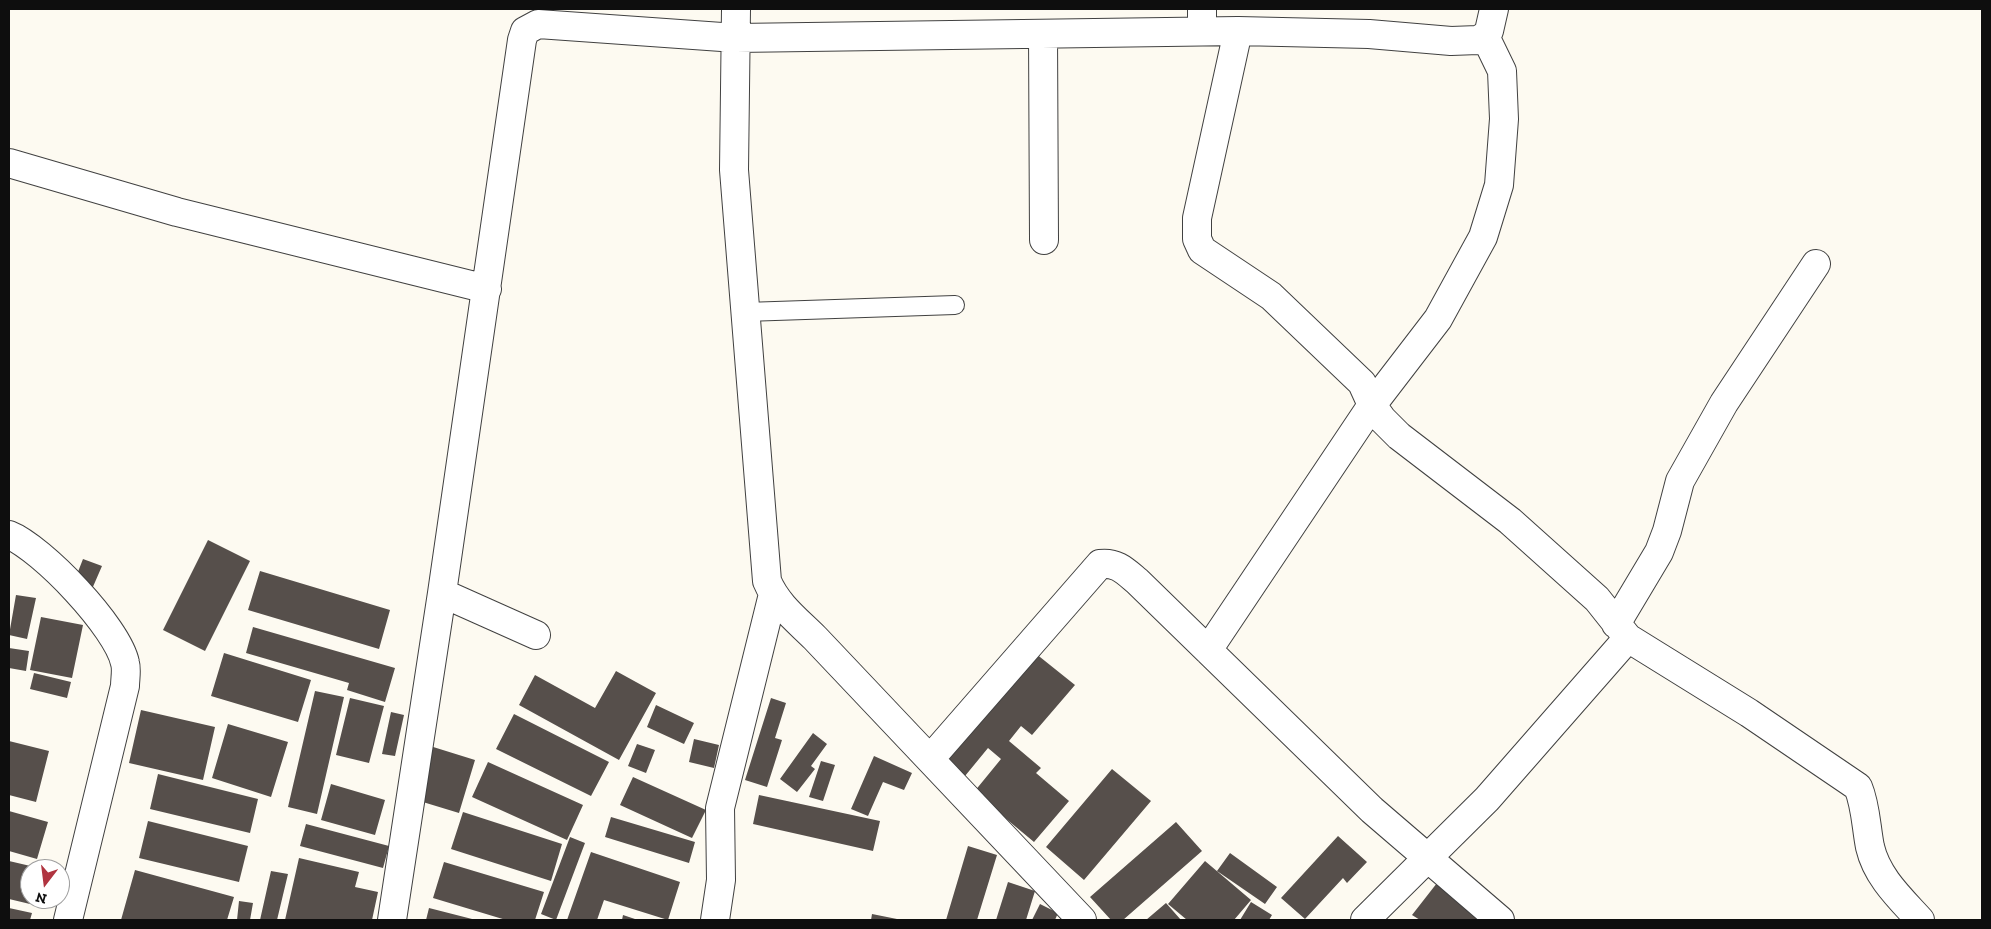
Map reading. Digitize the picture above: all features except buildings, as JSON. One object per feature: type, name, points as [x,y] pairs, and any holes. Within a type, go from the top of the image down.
[{"type":"street","points":[[736,9],[734,170],[767,581],[772,594],[780,604],[815,638],[1082,920]]},
{"type":"street","points":[[392,920],[487,289],[522,40],[525,31],[538,24],[736,38],[1042,34],[1202,20],[1238,31],[1369,34],[1452,41],[1478,40],[1485,36],[1489,31],[1494,9]]},
{"type":"street","points":[[1238,31],[1198,218],[1198,239],[1202,250],[1271,296],[1362,383],[1372,405],[1382,419],[1399,436],[1510,521],[1597,599],[1622,631],[1749,713],[1858,787],[1864,801],[1867,831],[1877,866],[1884,881],[1920,920]]},
{"type":"street","points":[[1042,34],[1044,240]]},
{"type":"street","points":[[1208,650],[1372,405],[1438,319],[1483,237],[1499,185],[1504,118],[1502,71],[1485,36]]},
{"type":"street","points":[[9,164],[177,212],[487,289]]},
{"type":"street","points":[[1365,920],[1487,799],[1622,631],[1659,552],[1667,531],[1680,481],[1724,403],[1816,264]]},
{"type":"street","points":[[9,535],[17,538],[58,570],[90,606],[115,640],[125,663],[125,686],[68,920]]},
{"type":"street","points":[[930,759],[1100,564],[1111,563],[1118,566],[1137,581],[1372,810],[1500,920]]},
{"type":"street","points":[[442,593],[536,635]]},
{"type":"street","points":[[715,920],[721,880],[720,808],[772,594]]},
{"type":"lane","points":[[746,312],[955,305]]}]
